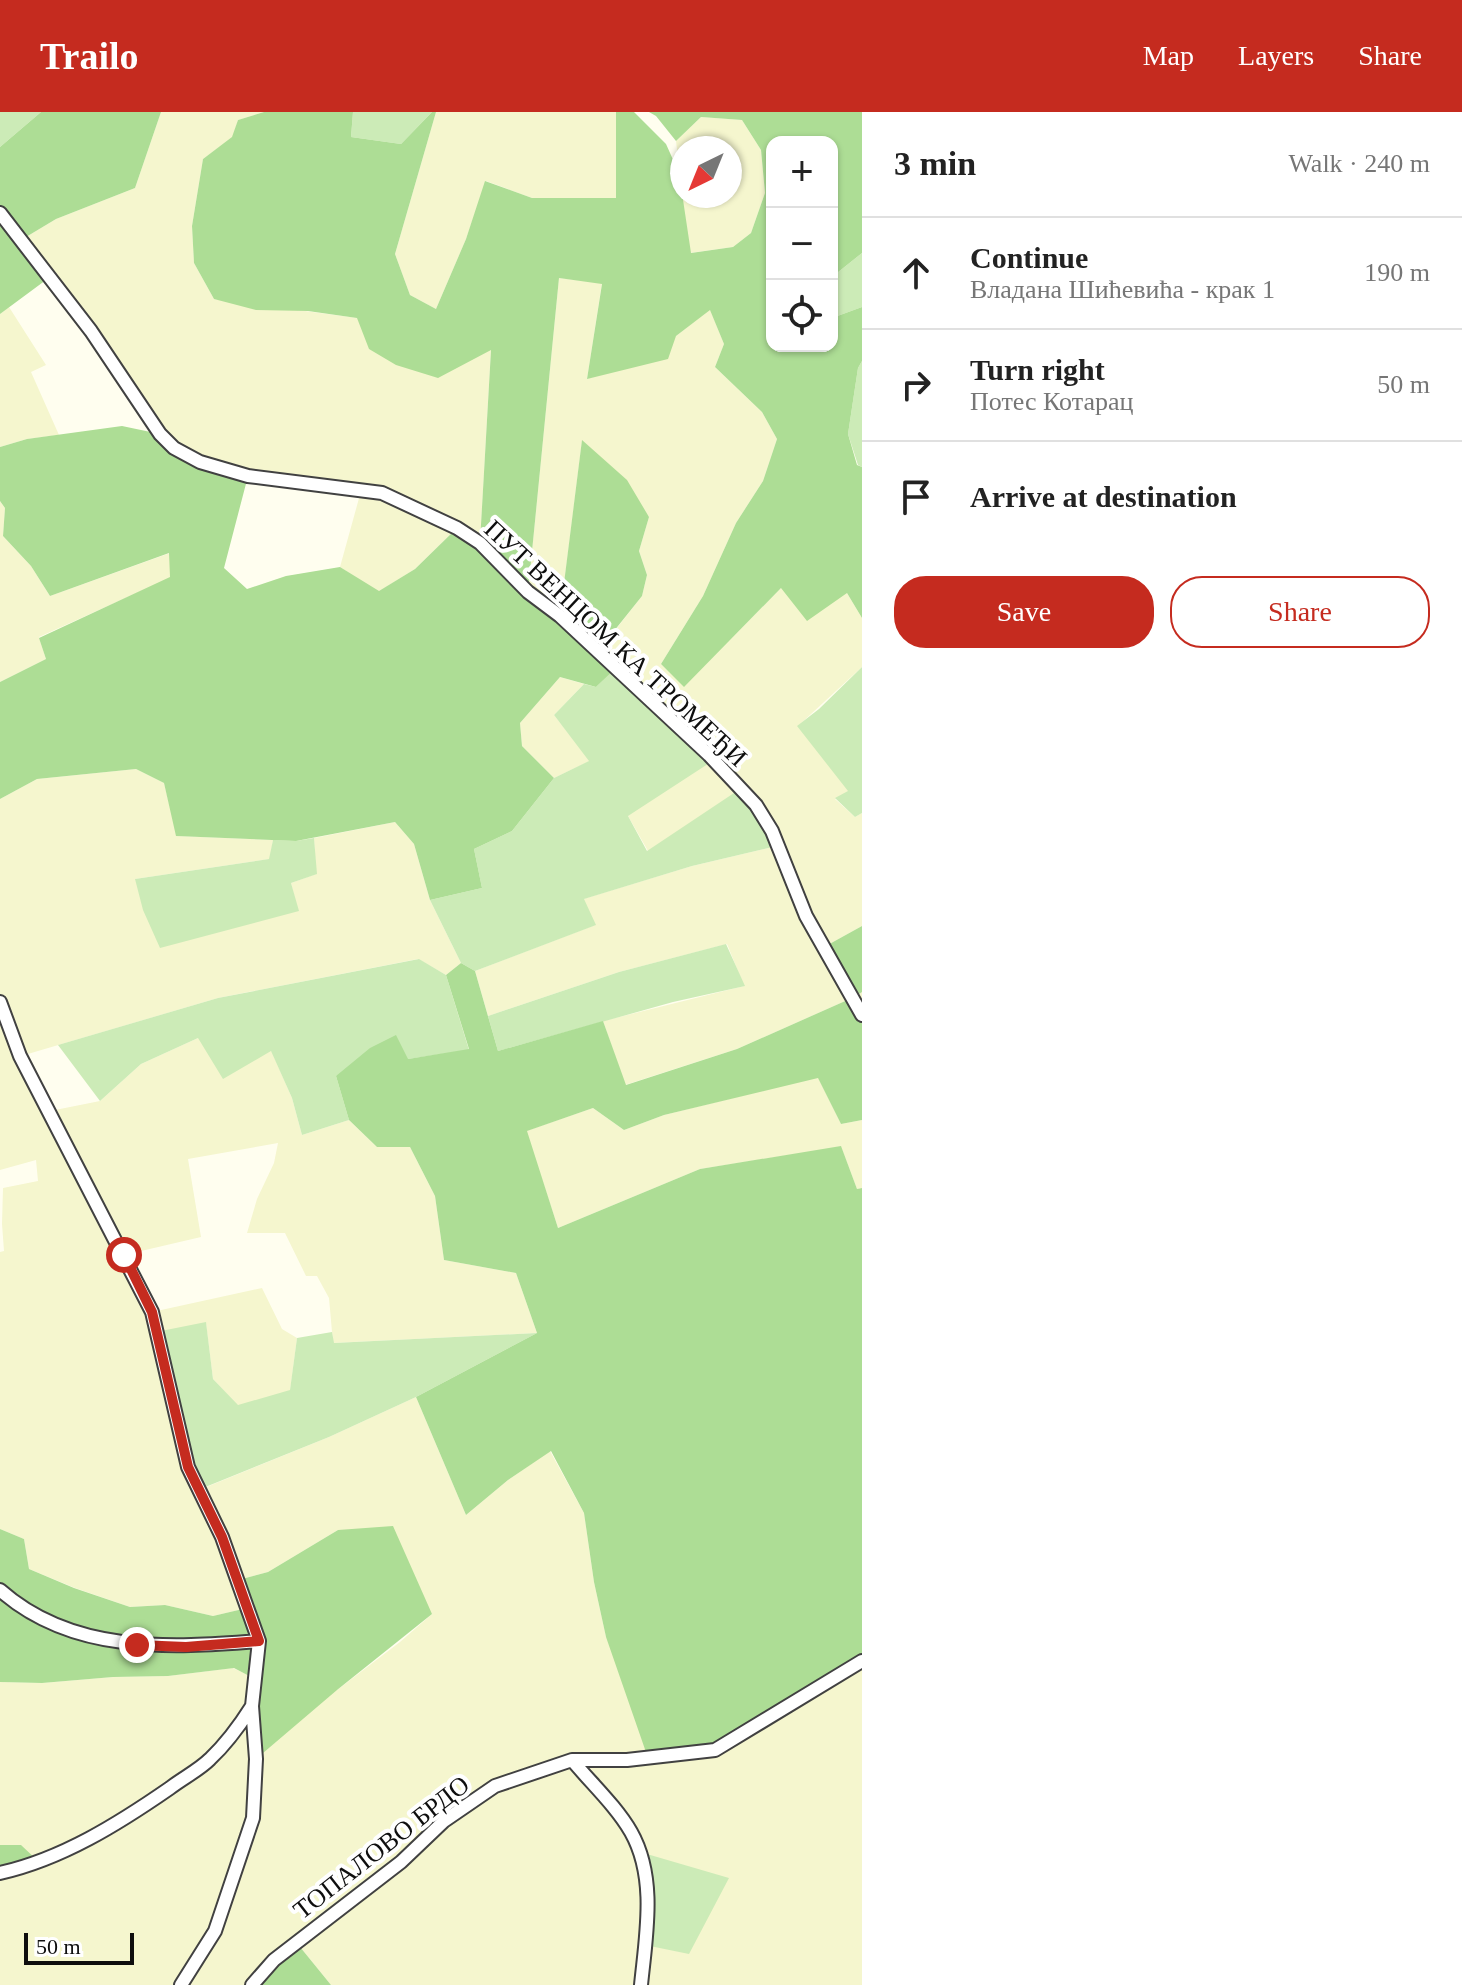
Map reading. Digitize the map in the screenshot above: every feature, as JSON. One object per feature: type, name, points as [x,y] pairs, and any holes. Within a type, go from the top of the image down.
[{"type":"street","name":"ПУТ ВЕНЦОМ КА ТРОМЕЂИ","points":[[0,213],[91,331],[160,434],[174,448],[200,462],[248,476],[382,493],[457,528],[480,543],[528,592],[560,616],[709,755],[756,805],[772,831],[806,916],[862,1015]]},
{"type":"street","points":[[0,1002],[20,1056],[152,1312],[188,1467],[222,1537],[259,1641],[252,1706],[256,1759],[253,1818],[215,1931],[181,1985]]},
{"type":"street","points":[[0,1590],[44,1620],[113,1642],[174,1647],[259,1641]]},
{"type":"street","name":"ТОПАЛОВО БРДО","points":[[252,1985],[274,1960],[401,1862],[444,1821],[495,1786],[572,1760],[627,1760],[715,1750],[862,1661]]},
{"type":"street","points":[[0,1873],[39,1862],[99,1834],[160,1794],[208,1761],[239,1727],[252,1706]]},
{"type":"street","points":[[572,1760],[630,1830],[640,1852],[648,1913],[641,1985]]},
{"type":"green space","points":[[0,112],[41,112],[0,147]]},
{"type":"green space","points":[[41,112],[161,112],[135,188],[56,219],[21,240],[50,277],[0,314],[0,147]]},
{"type":"green space","points":[[161,112],[264,112],[238,120],[233,137],[203,159],[192,226],[194,263],[214,299],[358,318],[491,349],[480,543],[457,528],[415,569],[378,592],[340,567],[361,491],[281,482],[174,448],[21,240],[56,219],[135,188]]},
{"type":"green space","points":[[264,112],[353,112],[351,137],[401,144],[432,112],[436,112],[395,254],[410,295],[436,309],[466,239],[485,181],[532,198],[616,198],[616,112],[634,112],[666,144],[670,153],[670,208],[684,208],[691,253],[733,247],[751,233],[765,193],[761,150],[742,120],[701,117],[681,136],[672,136],[649,112],[862,112],[862,253],[838,272],[838,136],[766,136],[766,352],[838,352],[838,316],[862,307],[862,361],[858,368],[848,434],[857,465],[862,467],[862,618],[847,593],[807,621],[781,588],[684,687],[661,664],[703,596],[736,523],[763,481],[777,439],[762,412],[715,367],[724,344],[710,310],[676,336],[668,359],[587,379],[602,284],[559,278],[528,592],[560,615],[582,440],[627,480],[649,517],[639,551],[647,575],[642,596],[598,651],[616,668],[596,687],[560,677],[520,723],[522,746],[554,778],[512,831],[474,849],[482,888],[430,900],[414,844],[395,822],[296,841],[176,836],[164,783],[136,769],[37,779],[0,799],[0,682],[46,659],[39,638],[170,577],[169,553],[50,596],[31,566],[3,536],[5,508],[0,501],[0,447],[27,439],[122,426],[160,434],[174,448],[248,476],[224,568],[247,589],[286,576],[340,567],[379,591],[415,569],[457,528],[480,542],[491,350],[438,378],[396,365],[369,349],[357,318],[308,311],[256,310],[214,299],[194,263],[192,226],[203,159],[232,137],[238,120]]},
{"type":"green space","points":[[353,112],[432,112],[401,144],[351,137]]},
{"type":"green space","points":[[436,112],[616,112],[616,198],[532,198],[486,181],[466,239],[436,309],[410,295],[395,254]]},
{"type":"green space","points":[[701,117],[742,120],[761,150],[765,193],[751,233],[733,247],[690,253],[684,208],[742,208],[742,136],[681,136]]},
{"type":"green space","points":[[862,253],[862,307],[838,316],[838,280],[838,272]]},
{"type":"green space","points":[[559,278],[602,283],[587,379],[676,336],[710,309],[724,344],[715,367],[762,412],[777,439],[763,481],[736,523],[703,596],[661,664],[684,686],[781,588],[847,593],[862,618],[862,667],[798,726],[849,791],[835,799],[855,817],[862,813],[862,926],[824,947],[853,997],[862,992],[862,1015],[852,998],[737,1049],[625,1085],[603,1021],[744,986],[727,944],[619,972],[488,1016],[475,971],[595,925],[583,899],[692,866],[777,846],[648,851],[628,816],[598,652],[642,596],[647,575],[639,551],[649,517],[582,441],[560,616],[528,592]]},
{"type":"green space","points":[[9,307],[46,365],[31,372],[59,435],[27,439],[0,447],[0,314]]},
{"type":"green space","points":[[862,361],[862,467],[858,465],[848,434],[858,368]]},
{"type":"green space","points":[[0,501],[5,508],[3,536],[31,566],[50,596],[170,553],[170,578],[39,637],[46,659],[0,682]]},
{"type":"green space","points":[[862,667],[862,813],[855,817],[835,798],[848,791],[797,726]]},
{"type":"green space","points":[[616,668],[714,760],[628,816],[647,851],[740,789],[777,846],[692,866],[584,899],[596,925],[475,971],[461,963],[430,900],[482,888],[474,849],[512,831],[554,778],[589,761],[554,715],[584,684],[596,687]]},
{"type":"green space","points":[[560,677],[584,684],[554,715],[590,761],[554,778],[522,746],[520,723]]},
{"type":"green space","points":[[136,769],[164,783],[177,836],[273,840],[270,859],[135,879],[298,911],[291,883],[316,874],[314,838],[395,822],[414,844],[430,900],[461,963],[446,975],[418,959],[218,998],[21,1056],[50,1111],[100,1101],[141,1064],[198,1038],[271,1050],[292,1098],[302,1135],[349,1120],[377,1147],[410,1147],[435,1196],[444,1260],[516,1273],[537,1333],[333,1343],[329,1298],[317,1276],[306,1276],[285,1233],[247,1233],[257,1199],[274,1163],[278,1143],[188,1159],[201,1237],[124,1255],[152,1312],[262,1288],[282,1329],[297,1338],[290,1391],[238,1406],[213,1379],[206,1323],[199,1490],[329,1437],[416,1397],[466,1515],[550,1451],[584,1513],[606,1637],[862,1661],[862,1985],[331,1985],[296,1942],[252,1985],[0,1985],[0,1873],[21,1845],[0,1845],[0,1682],[42,1683],[168,1676],[233,1668],[257,1679],[337,1690],[432,1614],[338,1530],[268,1572],[238,1580],[247,1608],[213,1616],[165,1605],[130,1607],[75,1588],[29,1569],[24,1539],[0,1529],[0,1252],[4,1251],[3,1188],[38,1181],[36,1160],[0,1170],[0,799],[37,779]]},
{"type":"green space","points":[[314,838],[317,874],[291,883],[299,911],[160,948],[143,910],[135,879],[269,859],[273,840]]},
{"type":"green space","points":[[862,926],[862,992],[853,998],[862,1015],[862,1120],[841,1124],[818,1078],[664,1115],[624,1130],[593,1108],[527,1131],[558,1228],[700,1169],[841,1146],[857,1189],[862,1188],[862,1661],[715,1750],[648,1758],[606,1637],[584,1513],[551,1451],[508,1480],[466,1515],[416,1397],[537,1333],[516,1273],[444,1260],[435,1196],[410,1147],[377,1147],[349,1120],[336,1076],[370,1048],[396,1035],[408,1059],[469,1049],[446,975],[461,963],[475,971],[498,1051],[603,1021],[626,1085],[737,1049],[852,998],[824,947]]},
{"type":"green space","points":[[726,944],[745,986],[673,1002],[498,1051],[488,1016],[619,972]]},
{"type":"green space","points":[[419,959],[446,975],[469,1050],[408,1059],[336,1076],[349,1120],[302,1135],[292,1098],[271,1051],[223,1079],[198,1038],[141,1064],[100,1101],[58,1045],[218,998]]},
{"type":"green space","points":[[818,1077],[841,1124],[862,1120],[862,1188],[857,1189],[841,1147],[700,1169],[558,1228],[526,1131],[593,1108],[624,1130],[664,1115]]},
{"type":"green space","points":[[206,1322],[213,1379],[238,1405],[290,1390],[297,1338],[332,1332],[334,1343],[537,1333],[416,1397],[329,1437],[198,1490],[156,1332]]},
{"type":"green space","points":[[393,1526],[432,1614],[256,1759],[257,1680],[234,1668],[168,1676],[42,1683],[0,1682],[0,1529],[24,1539],[29,1569],[74,1588],[130,1607],[165,1605],[213,1616],[247,1608],[238,1580],[268,1572],[338,1530]]},
{"type":"green space","points":[[0,1845],[21,1845],[39,1862],[0,1873]]},
{"type":"green space","points":[[640,1852],[729,1878],[689,1954],[645,1945]]},
{"type":"green space","points":[[296,1942],[331,1985],[252,1985]]},
{"type":"route","points":[[124,1255],[152,1312],[188,1467],[222,1537],[259,1641],[186,1647],[137,1645]]}]
